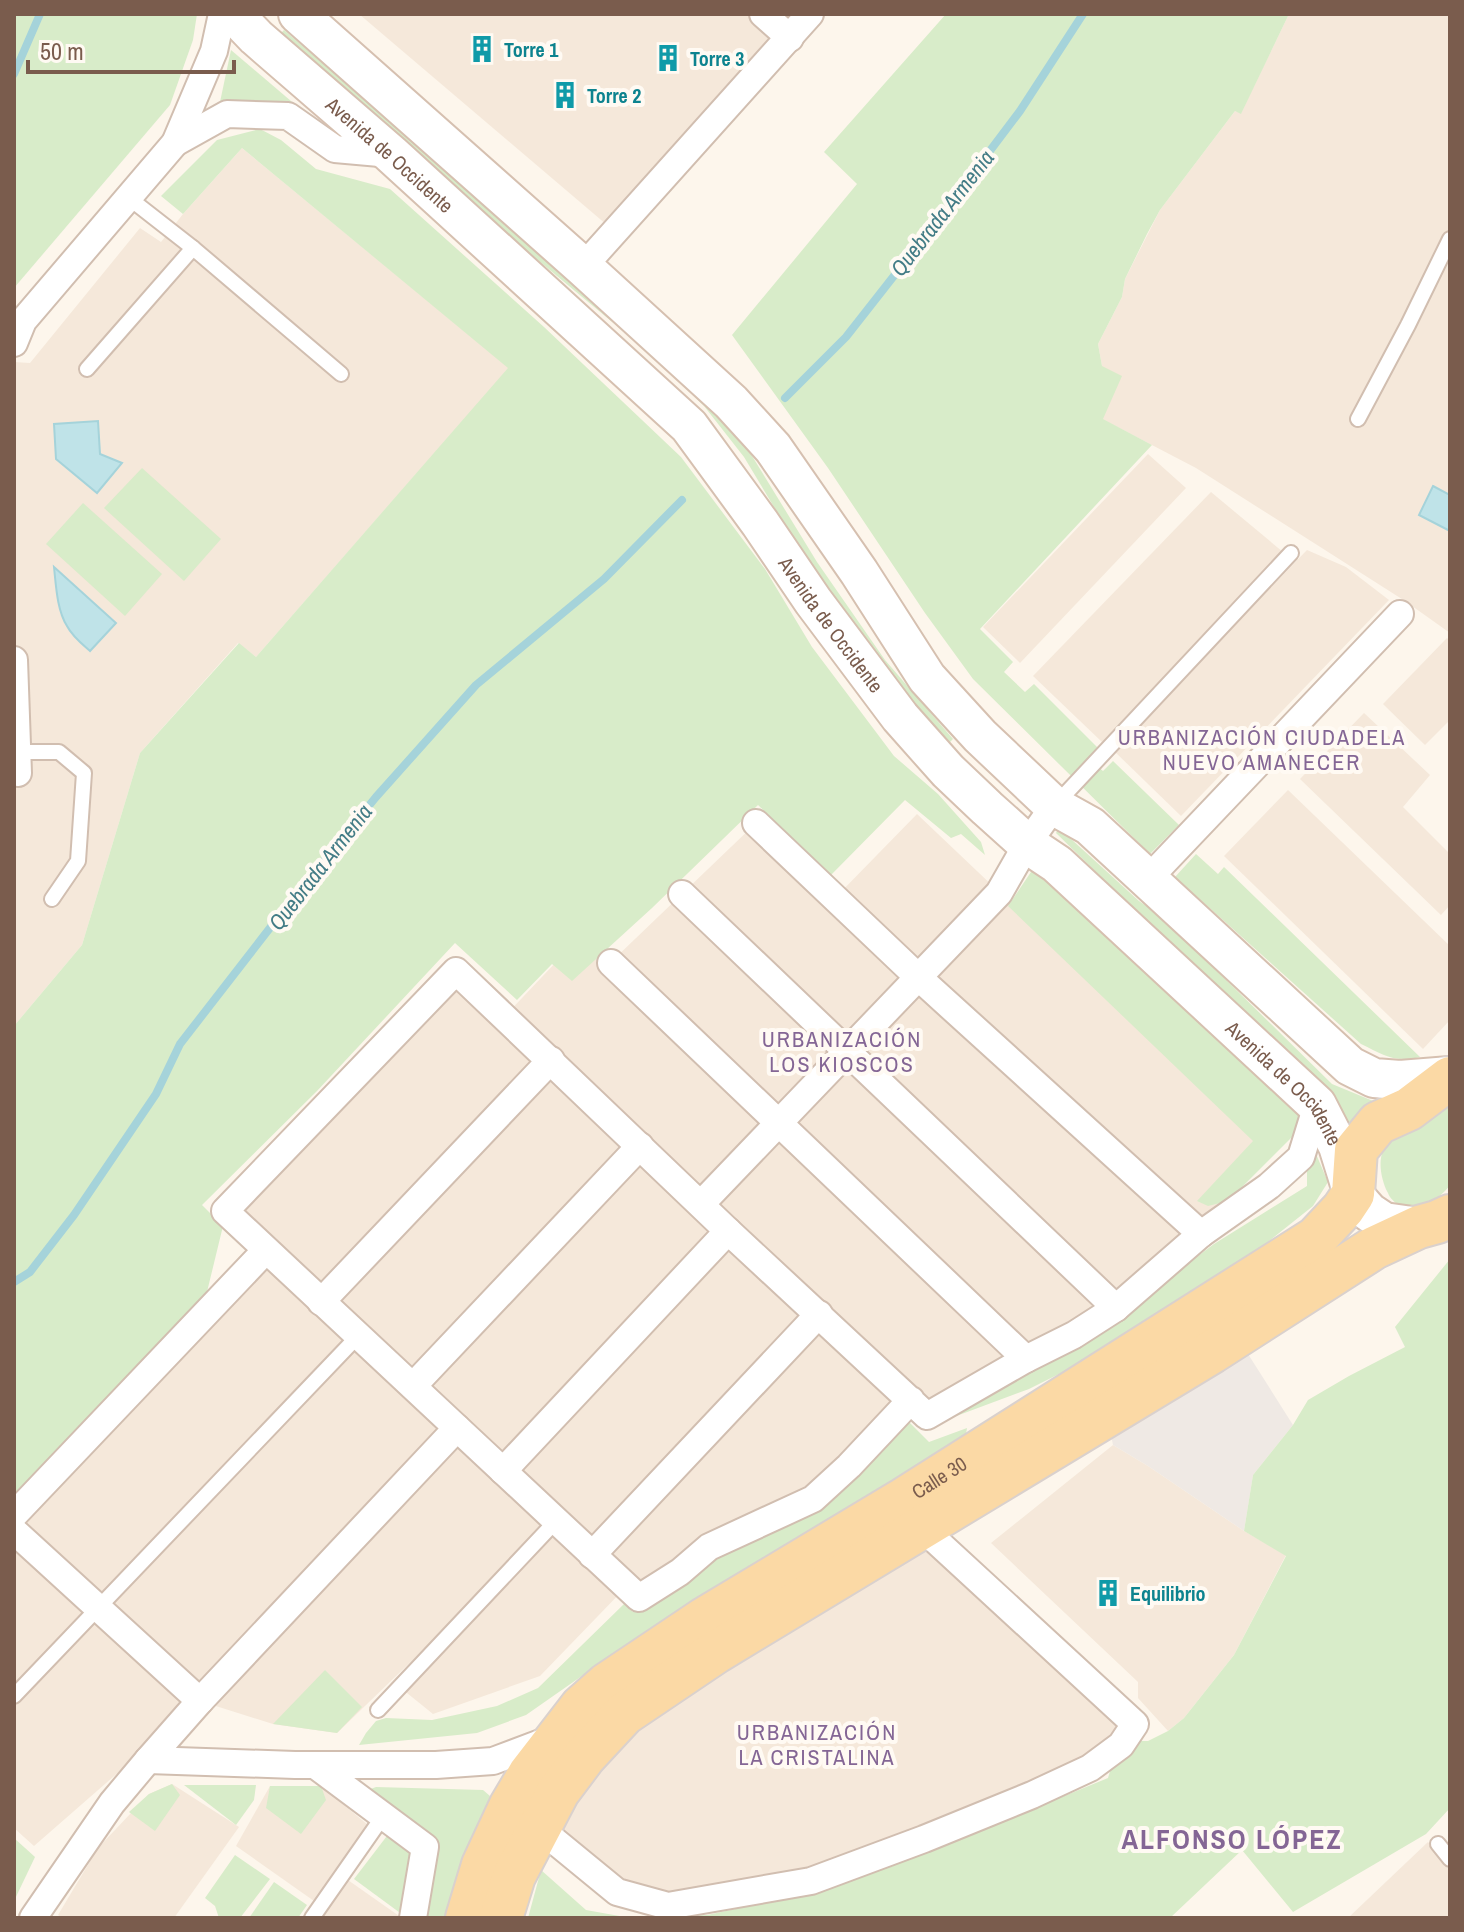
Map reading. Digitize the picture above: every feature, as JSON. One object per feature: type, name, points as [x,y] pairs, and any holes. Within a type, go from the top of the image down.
[{"type":"main road","name":"Avenida de Occidente","points":[[234,14],[689,426],[900,717],[948,771],[1027,844],[1057,864],[1317,1105],[1338,1146],[1353,1194]]},
{"type":"main road","points":[[298,14],[731,402],[773,448],[859,572],[927,678],[980,736],[1054,806],[1090,826],[1350,1066],[1374,1078],[1450,1077]]},
{"type":"main road","points":[[1434,1222],[1384,1222],[1369,1212],[1353,1194],[1356,1150],[1378,1123],[1409,1109],[1450,1077]]},
{"type":"main road","name":"Calle 30","points":[[467,1918],[483,1865],[530,1773],[581,1707],[607,1684],[717,1611],[904,1499],[1316,1238],[1353,1194]]},
{"type":"main road","name":"Calle 30","points":[[501,1918],[514,1876],[558,1792],[624,1714],[716,1652],[1212,1352],[1374,1248],[1434,1222]]},
{"type":"street","points":[[14,343],[23,321],[175,143],[214,51],[222,14]]},
{"type":"street","points":[[763,14],[790,38]]},
{"type":"street","points":[[583,267],[810,14]]},
{"type":"street","points":[[175,143],[227,114],[288,116],[335,149],[391,154]]},
{"type":"street","points":[[1147,880],[1400,614]]},
{"type":"street","points":[[14,660],[17,762]]},
{"type":"street","points":[[701,1204],[999,893],[1027,844],[1054,806]]},
{"type":"street","points":[[756,823],[918,977],[1201,1234]]},
{"type":"street","points":[[682,894],[1116,1308]]},
{"type":"street","points":[[611,963],[1026,1359]]},
{"type":"street","points":[[919,1408],[456,971],[225,1211],[639,1598],[680,1572],[709,1547],[813,1499],[919,1408],[1074,1335],[1116,1308],[1201,1234],[1269,1186],[1301,1157],[1317,1105]]},
{"type":"street","points":[[321,1302],[551,1060]]},
{"type":"street","points":[[413,1386],[640,1146]]},
{"type":"street","points":[[503,1471],[728,1231]]},
{"type":"street","points":[[14,1515],[266,1250]]},
{"type":"street","points":[[592,1555],[819,1314]]},
{"type":"street","points":[[33,1918],[112,1803],[148,1760],[457,1428]]},
{"type":"street","points":[[539,1828],[617,1892],[668,1906],[811,1881],[1032,1795],[1090,1768],[1121,1745],[1135,1724],[921,1527]]},
{"type":"street","points":[[14,1531],[200,1701]]},
{"type":"street","points":[[148,1760],[436,1765],[493,1761],[557,1737]]},
{"type":"street","points":[[315,1765],[425,1847],[413,1918]]},
{"type":"lane","points":[[129,198],[193,248],[341,374]]},
{"type":"lane","points":[[1358,419],[1450,239]]},
{"type":"lane","points":[[87,369],[193,248]]},
{"type":"lane","points":[[1054,806],[1291,553]]},
{"type":"lane","points":[[17,762],[59,752],[84,773],[78,861],[52,899]]},
{"type":"lane","points":[[14,1696],[358,1336]]},
{"type":"lane","points":[[378,1710],[556,1521]]},
{"type":"lane","points":[[312,1918],[384,1815]]},
{"type":"lane","points":[[1438,1844],[1450,1859]]},
{"type":"shaded area","points":[[359,14],[748,14],[775,37],[607,225]]},
{"type":"shaded area","points":[[1289,14],[1450,14],[1450,633],[1196,468],[1102,419],[1102,366],[1098,344],[1122,297],[1125,279],[1160,210],[1235,111],[1241,113]]},
{"type":"shaded area","points":[[242,148],[509,368],[256,657],[238,643],[140,753],[82,945],[14,1026],[14,362],[30,363],[140,228],[161,242]]},
{"type":"shaded area","points":[[1148,454],[1186,488],[1020,663],[983,627]]},
{"type":"shaded area","points":[[1211,492],[1283,552],[1102,742],[1033,676]]},
{"type":"shaded area","points":[[1307,550],[1346,567],[1389,600],[1181,816],[1113,750]]},
{"type":"shaded area","points":[[1447,638],[1450,641],[1450,720],[1425,745],[1383,704]]},
{"type":"shaded area","points":[[1364,713],[1430,775],[1403,807],[1450,854],[1450,905],[1441,915],[1300,779]]},
{"type":"shaded area","points":[[1288,790],[1450,946],[1450,1020],[1423,1049],[1224,856]]},
{"type":"shaded area","points":[[917,814],[1258,1138],[1201,1234],[1116,1308],[927,1416],[911,1401],[808,1501],[639,1598],[626,1587],[540,1676],[433,1714],[402,1689],[542,1535],[337,1733],[273,1724],[200,1701],[34,1846],[14,1828],[14,1515],[266,1251],[225,1211],[456,971],[505,1016],[578,939],[611,962],[756,823],[835,898]]},
{"type":"shaded area","points":[[1248,1354],[1293,1425],[1253,1475],[1244,1531],[1113,1445],[1111,1435]]},
{"type":"shaded area","points":[[1113,1445],[1286,1555],[1234,1655],[1184,1718],[1168,1731],[1138,1698],[1138,1682],[991,1543]]},
{"type":"shaded area","points":[[921,1527],[1135,1724],[1121,1745],[924,1839],[668,1906],[617,1892],[539,1828],[624,1714]]},
{"type":"shaded area","points":[[172,1784],[239,1827],[174,1918],[62,1918],[58,1915],[98,1848],[149,1794]]},
{"type":"shaded area","points":[[270,1786],[321,1786],[368,1825],[314,1901],[236,1846]]},
{"type":"shaded area","points":[[1428,1842],[1450,1871],[1450,1918],[1348,1918]]},
{"type":"shaded area","points":[[345,1878],[402,1918],[317,1918]]},
{"type":"green space","points":[[14,14],[197,14],[193,40],[170,105],[14,288]]},
{"type":"green space","points":[[946,14],[1289,14],[1241,114],[1235,111],[1160,210],[1125,279],[1122,297],[1098,344],[1102,366],[1122,376],[1103,419],[1152,445],[980,629],[1013,662],[1004,672],[1025,692],[1034,684],[1100,750],[1091,761],[1103,771],[1113,761],[1179,825],[1150,854],[973,679],[732,335],[857,184],[824,152]]},
{"type":"green space","points":[[284,30],[650,345],[736,433],[817,562],[885,660],[953,739],[948,744],[878,664],[810,567],[744,457],[704,406],[647,351],[277,37]]},
{"type":"green space","points":[[231,50],[298,107],[220,102]]},
{"type":"green space","points":[[260,129],[281,140],[316,169],[390,189],[544,327],[681,457],[765,569],[812,647],[894,756],[938,794],[981,842],[985,855],[961,834],[951,838],[905,800],[831,875],[758,805],[572,981],[552,964],[517,1000],[455,943],[317,1091],[202,1205],[223,1226],[206,1296],[14,1494],[14,1026],[82,945],[140,753],[239,643],[256,657],[508,368],[242,148],[183,214],[161,196],[217,140]]},
{"type":"green space","points":[[142,468],[221,539],[184,581],[104,508]]},
{"type":"green space","points":[[83,503],[162,574],[125,616],[46,544]]},
{"type":"green space","points":[[1059,828],[1139,901],[1162,917],[1332,1084],[1378,1103],[1347,1137],[1324,1094],[1056,833]]},
{"type":"green space","points":[[1196,854],[1218,874],[1224,867],[1420,1057],[1396,1058],[1361,1044],[1175,877]]},
{"type":"green space","points":[[1046,868],[1300,1101],[1300,1122],[1292,1137],[1228,1201],[1208,1206],[1197,1201],[1253,1141],[1008,906],[1033,869]]},
{"type":"green space","points":[[1450,1097],[1450,1185],[1428,1202],[1401,1207],[1390,1197],[1384,1183],[1381,1165],[1384,1149],[1404,1129]]},
{"type":"green space","points":[[1313,1147],[1328,1182],[1313,1206],[1229,1273],[1107,1350],[1029,1389],[943,1421],[1120,1314],[1214,1244],[1307,1186],[1307,1168]]},
{"type":"green space","points":[[1450,1259],[1450,1808],[1426,1834],[1293,1912],[1242,1850],[1170,1918],[528,1918],[541,1870],[586,1910],[625,1917],[707,1915],[816,1892],[1108,1778],[1111,1768],[1135,1741],[1148,1741],[1184,1718],[1234,1655],[1286,1556],[1244,1531],[1253,1475],[1293,1425],[1308,1400],[1405,1347],[1395,1327]]},
{"type":"green space","points":[[908,1421],[929,1442],[967,1428],[966,1434],[829,1522],[652,1627],[526,1715],[477,1733],[359,1745],[376,1721],[386,1718],[432,1720],[497,1706],[538,1688],[624,1604],[633,1612],[662,1596]]},
{"type":"green space","points":[[325,1670],[362,1707],[337,1733],[273,1724]]},
{"type":"green space","points":[[172,1784],[180,1795],[155,1831],[129,1812],[149,1794]]},
{"type":"green space","points":[[184,1785],[256,1785],[254,1800],[236,1825]]},
{"type":"green space","points":[[270,1786],[321,1786],[326,1800],[301,1834],[266,1808]]},
{"type":"green space","points":[[376,1787],[483,1790],[490,1796],[462,1864],[447,1918],[425,1918],[438,1841],[368,1790]]},
{"type":"green space","points":[[390,1832],[417,1853],[407,1918],[354,1879]]},
{"type":"green space","points":[[14,1838],[35,1857],[14,1901]]},
{"type":"green space","points":[[235,1855],[270,1879],[240,1918],[219,1918],[215,1906],[205,1898]]},
{"type":"green space","points":[[274,1882],[307,1905],[298,1918],[249,1918]]},
{"type":"water","points":[[98,421],[100,454],[122,463],[97,493],[56,459],[54,424]]},
{"type":"water","points":[[1433,486],[1450,495],[1450,531],[1419,515]]},
{"type":"water","points":[[54,567],[116,623],[90,651],[69,630],[61,613]]},
{"type":"waterway","points":[[14,74],[40,14]]},
{"type":"waterway","name":"Quebrada Armenia","points":[[785,398],[846,337],[937,221],[1020,111],[1083,14]]},
{"type":"waterway","name":"Quebrada Armenia","points":[[14,1282],[30,1272],[74,1215],[156,1094],[180,1044],[376,797],[476,685],[604,579],[682,500]]},
{"type":"place","name":"Torre 1","points":[[482,49]]},
{"type":"place","name":"Torre 3","points":[[668,58]]},
{"type":"place","name":"Torre 2","points":[[565,95]]},
{"type":"place","name":"Equilibrio","points":[[1108,1593]]},
{"type":"district","name":"URBANIZACIÓN CIUDADELA NUEVO AMANECER","points":[[1262,750]]},
{"type":"district","name":"URBANIZACIÓN LOS KIOSCOS","points":[[842,1052]]},
{"type":"district","name":"URBANIZACIÓN LA CRISTALINA","points":[[817,1744]]},
{"type":"district","name":"ALFONSO LÓPEZ","points":[[1232,1839]]}]
